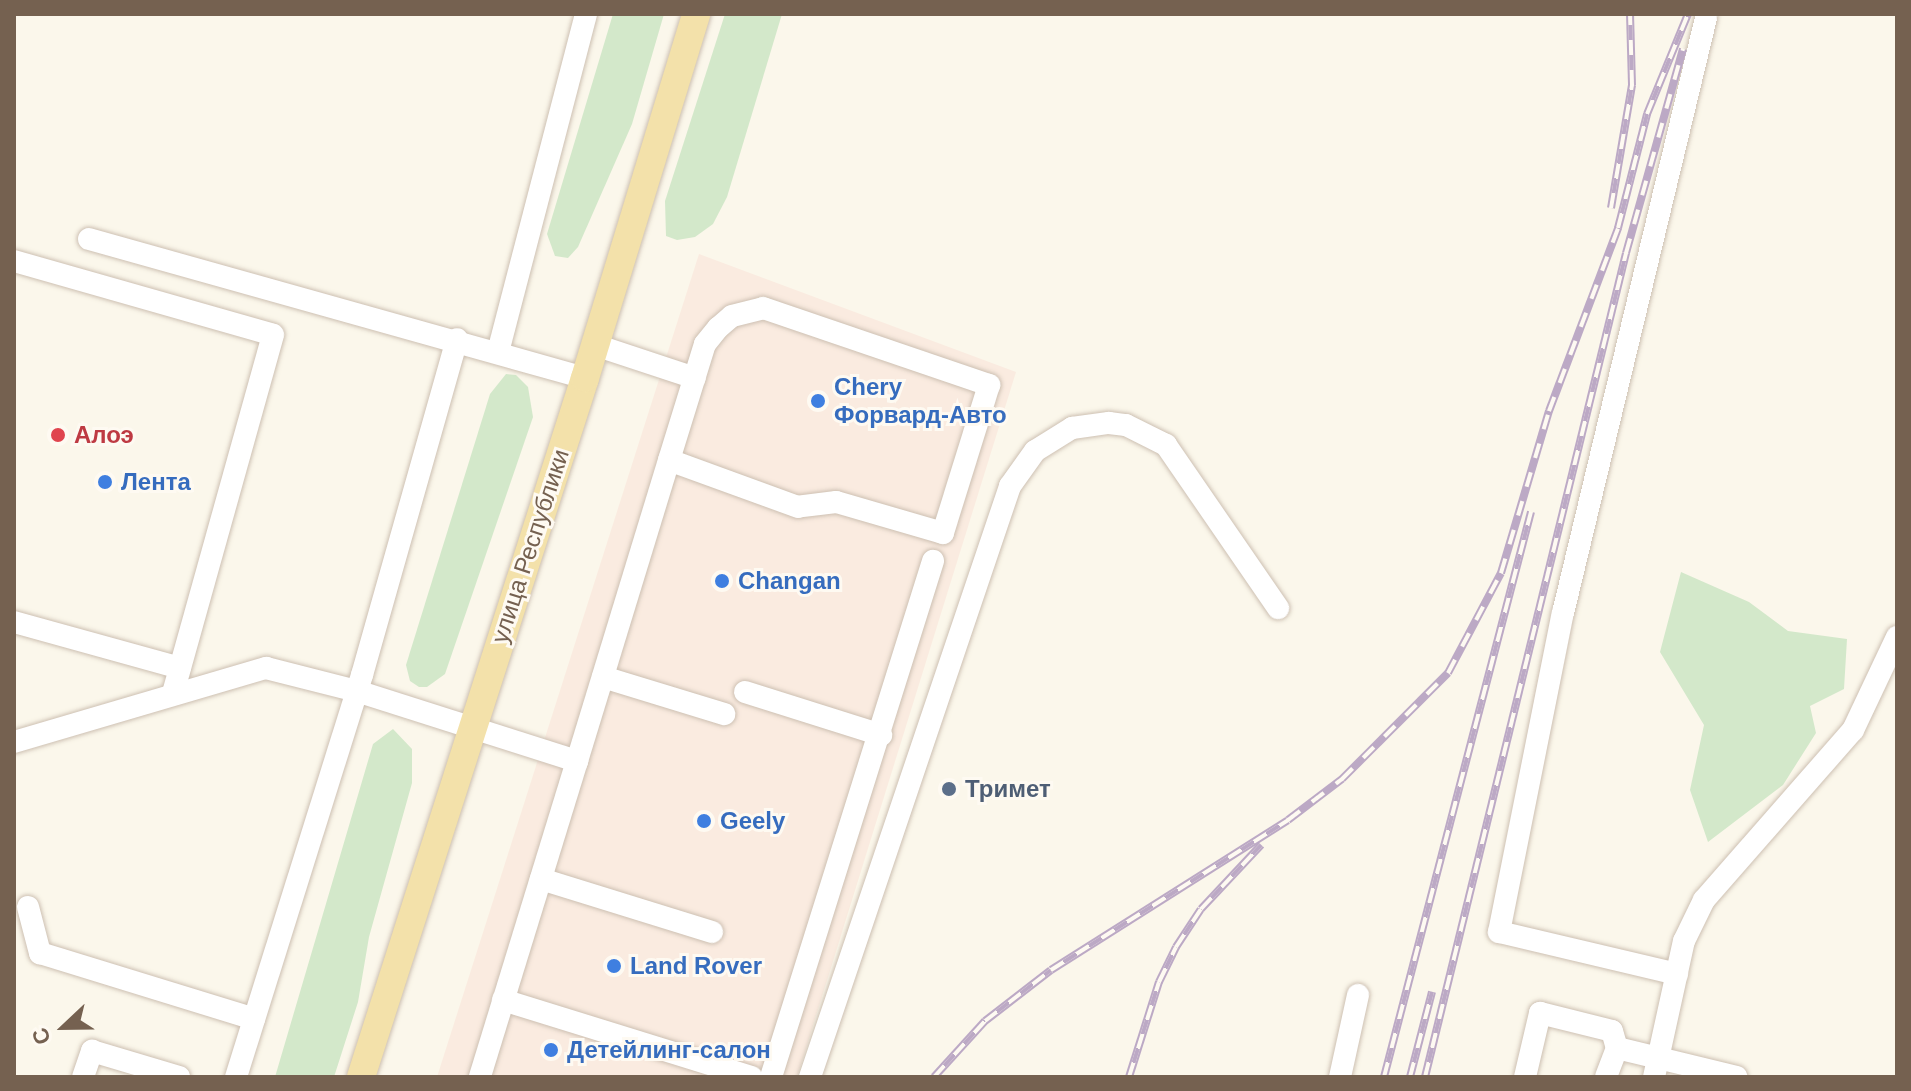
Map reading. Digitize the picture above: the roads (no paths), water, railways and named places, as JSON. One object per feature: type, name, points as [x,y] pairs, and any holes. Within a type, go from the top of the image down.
[{"type":"main road","name":"улица Республики","points":[[361,1077],[585,378],[696,14]]},
{"type":"lane","points":[[498,352],[586,14]]},
{"type":"lane","points":[[1677,974],[1499,932],[1563,613],[1706,18]]},
{"type":"lane","points":[[89,239],[457,339],[585,378]]},
{"type":"lane","points":[[14,261],[273,335],[173,692]]},
{"type":"lane","points":[[480,1077],[503,1000],[541,879],[669,460],[705,344],[732,316],[763,308],[989,385],[943,533],[836,502],[798,507],[669,460]]},
{"type":"lane","points":[[236,1077],[357,691],[457,339]]},
{"type":"lane","points":[[595,345],[695,378]]},
{"type":"lane","points":[[810,1077],[1010,486],[1035,451],[1072,428],[1109,423],[1126,425],[1166,445],[1278,608]]},
{"type":"lane","points":[[771,1077],[881,735],[933,561]]},
{"type":"lane","points":[[14,622],[180,668]]},
{"type":"lane","points":[[1656,1068],[1684,941],[1704,900],[1853,730],[1897,637]]},
{"type":"lane","points":[[14,742],[173,692],[266,668],[357,691],[577,761]]},
{"type":"lane","points":[[603,677],[724,714]]},
{"type":"lane","points":[[745,692],[881,735]]},
{"type":"lane","points":[[541,879],[712,932]]},
{"type":"lane","points":[[28,907],[40,953],[254,1019]]},
{"type":"lane","points":[[1340,1077],[1358,995]]},
{"type":"lane","points":[[503,1000],[751,1077]]},
{"type":"lane","points":[[1525,1077],[1540,1013],[1612,1031],[1617,1048],[1606,1077]]},
{"type":"lane","points":[[1617,1048],[1656,1068],[1737,1077]]},
{"type":"lane","points":[[83,1077],[92,1051],[179,1077]]},
{"type":"railway","points":[[1611,208],[1632,85],[1630,14]]},
{"type":"railway","points":[[934,1077],[985,1021],[1051,970],[1288,820],[1342,779],[1448,673],[1501,573],[1549,411],[1618,228],[1647,114],[1688,14]]},
{"type":"railway","points":[[1425,1077],[1626,253],[1683,49]]},
{"type":"railway","points":[[1384,1077],[1531,512]]},
{"type":"railway","points":[[1129,1077],[1159,982],[1176,947],[1201,909],[1261,845]]},
{"type":"railway","points":[[1410,1077],[1432,992]]},
{"type":"place","name":"Chery Форвард-Авто","points":[[818,401]]},
{"type":"place","name":"Алоэ","points":[[58,435]]},
{"type":"place","name":"Лента","points":[[105,482]]},
{"type":"place","name":"Changan","points":[[722,581]]},
{"type":"place","name":"Тримет","points":[[949,789]]},
{"type":"place","name":"Geely","points":[[704,821]]},
{"type":"place","name":"Land Rover","points":[[614,966]]},
{"type":"place","name":"Детейлинг-салон","points":[[551,1050]]}]
